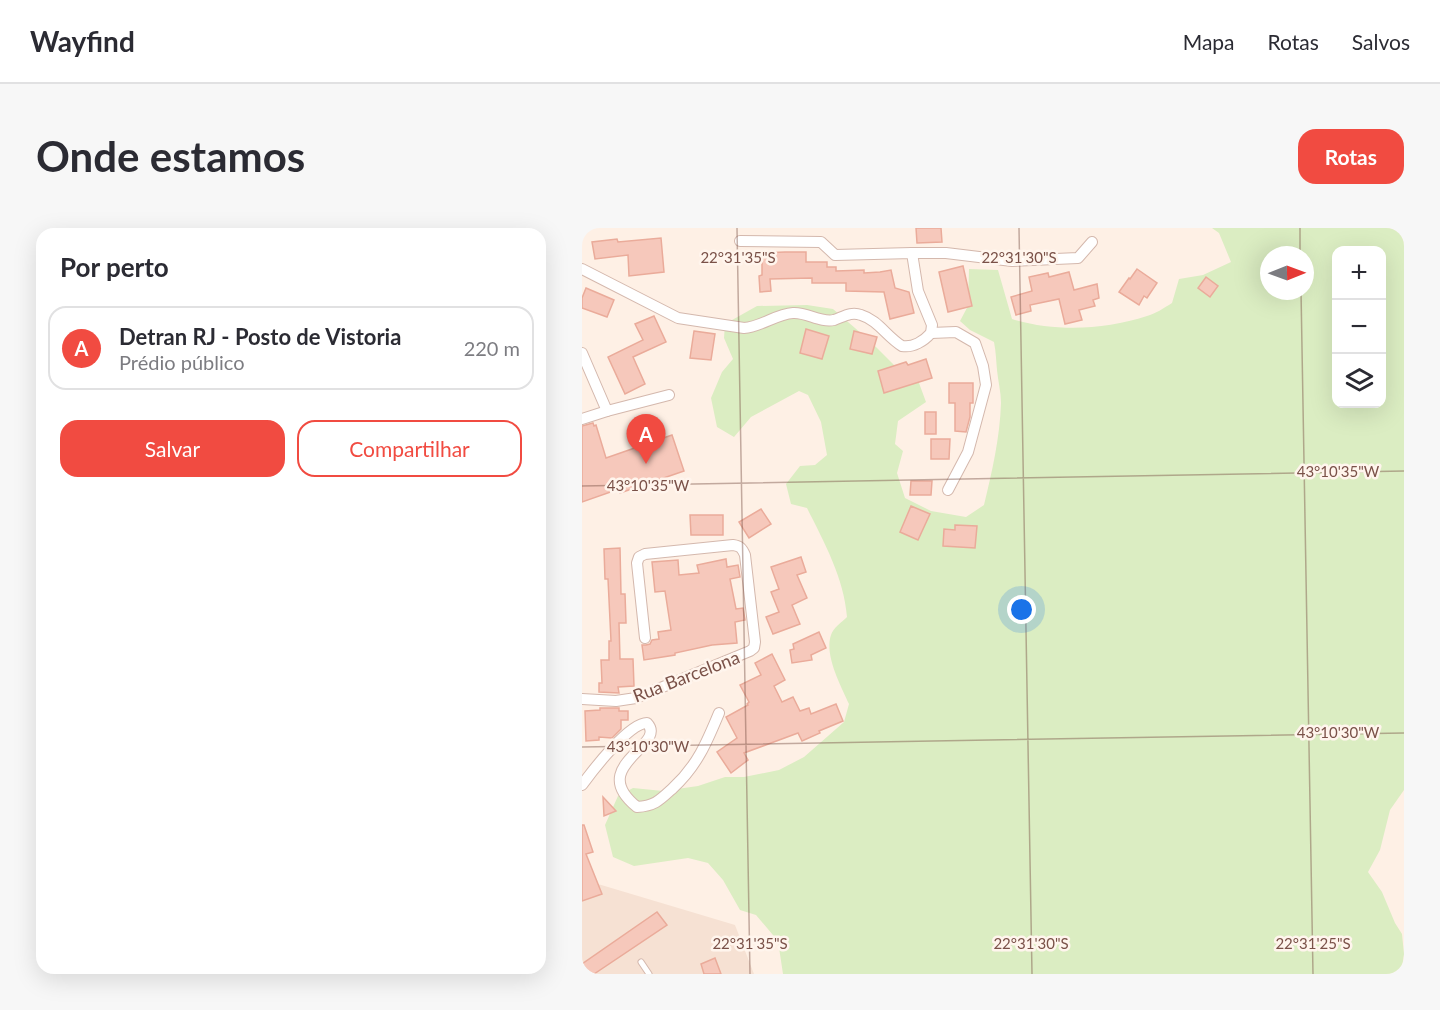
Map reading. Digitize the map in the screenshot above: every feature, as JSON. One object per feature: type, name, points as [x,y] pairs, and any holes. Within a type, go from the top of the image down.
[{"type":"street","points":[[740,241],[821,242],[835,255],[946,253],[1012,261],[1078,258],[1092,242]]},
{"type":"street","points":[[582,269],[678,318],[744,328],[790,313],[801,313],[820,320],[833,320],[848,314],[859,314],[872,320],[906,347],[925,340],[931,333],[932,325],[918,291],[912,253]]},
{"type":"street","points":[[931,333],[956,332],[975,343],[983,366],[986,385],[968,452],[948,490]]},
{"type":"street","points":[[582,353],[607,411]]},
{"type":"street","points":[[582,419],[669,395]]},
{"type":"street","name":"Rua Barcelona","points":[[582,699],[616,701],[636,698],[754,648],[743,549],[733,545],[645,554],[639,557],[637,563],[645,638]]},
{"type":"street","points":[[582,785],[614,746],[640,723],[647,723],[651,731],[649,736],[625,764],[618,781],[626,798],[637,807],[657,802],[693,767],[706,744],[719,712]]},
{"type":"lane","points":[[641,962],[649,974]]},
{"type":"shaded area","points":[[598,884],[735,925],[754,974],[582,974],[582,891]]},
{"type":"green space","points":[[1212,228],[1404,228],[1404,790],[1390,810],[1380,850],[1368,872],[1382,892],[1402,934],[1404,954],[1401,974],[783,974],[778,941],[756,915],[740,910],[723,880],[708,863],[688,858],[634,866],[613,857],[605,825],[618,796],[633,788],[663,791],[698,786],[725,777],[744,777],[779,770],[804,757],[844,722],[849,704],[834,670],[829,643],[832,632],[847,617],[838,574],[807,508],[791,504],[786,484],[800,466],[815,465],[827,455],[821,422],[808,395],[799,391],[751,417],[734,437],[717,427],[711,398],[722,372],[733,359],[724,338],[725,324],[757,306],[807,305],[833,309],[902,373],[919,383],[926,402],[898,421],[895,444],[903,451],[897,473],[905,498],[931,511],[966,517],[984,505],[993,467],[1001,403],[994,342],[970,330],[960,321],[968,306],[969,269],[998,270],[1012,319],[1045,326],[1080,328],[1131,321],[1150,315],[1172,303],[1179,279],[1203,275],[1231,262],[1219,233]]},
{"type":"building","points":[[916,228],[941,228],[942,242],[917,243]]},
{"type":"building","points":[[661,238],[664,272],[629,276],[628,255],[595,259],[592,242]]},
{"type":"building","points":[[806,252],[806,262],[827,262],[827,267],[836,267],[836,271],[864,270],[864,273],[891,270],[895,288],[909,292],[914,313],[890,319],[884,292],[846,291],[846,283],[812,283],[812,278],[770,279],[771,291],[760,292],[759,276],[762,275],[762,253]]},
{"type":"building","points":[[963,266],[972,306],[948,312],[939,272]]},
{"type":"building","points":[[1137,269],[1157,283],[1147,298],[1144,296],[1139,305],[1119,292]]},
{"type":"building","points":[[1069,272],[1074,290],[1097,284],[1099,298],[1093,300],[1095,306],[1079,310],[1082,320],[1065,324],[1059,299],[1030,305],[1031,311],[1016,315],[1011,297],[1032,291],[1029,277],[1048,273],[1049,277]]},
{"type":"building","points":[[1206,277],[1218,286],[1210,297],[1198,288]]},
{"type":"building","points":[[586,288],[614,300],[607,317],[582,308],[582,298]]},
{"type":"building","points":[[654,316],[666,342],[633,357],[645,384],[625,394],[608,357],[643,340],[635,324]]},
{"type":"building","points":[[806,329],[829,336],[822,359],[800,353]]},
{"type":"building","points":[[694,331],[715,334],[711,360],[690,358]]},
{"type":"building","points":[[854,331],[877,337],[872,354],[850,349]]},
{"type":"building","points":[[926,359],[932,378],[884,393],[878,371],[906,362],[908,365]]},
{"type":"building","points":[[949,383],[973,383],[973,403],[970,403],[970,417],[966,432],[955,431],[955,403],[949,403]]},
{"type":"building","points":[[925,412],[936,412],[936,434],[925,434]]},
{"type":"building","points":[[593,423],[594,426],[596,425],[606,458],[672,435],[684,471],[620,493],[619,489],[582,502],[582,426]]},
{"type":"building","points":[[931,439],[950,439],[949,459],[931,459]]},
{"type":"building","points":[[911,481],[932,481],[931,495],[910,495]]},
{"type":"building","points":[[911,506],[930,514],[918,540],[900,532]]},
{"type":"building","points":[[761,509],[771,524],[749,538],[739,522]]},
{"type":"building","points":[[690,515],[723,515],[723,535],[691,535]]},
{"type":"building","points":[[955,525],[977,526],[975,548],[943,546],[944,529],[955,530]]},
{"type":"building","points":[[620,548],[621,594],[625,594],[626,623],[619,623],[620,659],[633,659],[634,686],[618,687],[619,693],[599,692],[599,683],[602,683],[601,660],[609,660],[609,641],[611,641],[604,549]]},
{"type":"building","points":[[801,557],[806,572],[797,575],[807,598],[792,605],[800,624],[773,634],[766,617],[779,612],[771,592],[779,589],[771,567]]},
{"type":"building","points":[[726,559],[727,567],[738,565],[740,577],[730,579],[736,609],[743,608],[745,620],[735,622],[737,643],[712,645],[644,660],[642,645],[659,639],[658,632],[671,630],[665,591],[655,592],[652,562],[678,560],[679,575],[699,573],[697,565]]},
{"type":"building","points":[[819,632],[826,648],[811,655],[812,660],[792,663],[790,650],[794,649],[793,644]]},
{"type":"building","points":[[772,654],[785,680],[774,686],[782,702],[793,697],[800,711],[809,708],[811,714],[836,704],[843,721],[802,741],[798,733],[744,753],[748,760],[731,773],[717,752],[737,738],[726,717],[748,705],[749,702],[740,685],[761,675],[755,663]]},
{"type":"building","points":[[600,708],[619,708],[619,711],[628,711],[628,720],[621,720],[621,729],[612,738],[599,737],[599,740],[586,741],[585,711],[600,710]]},
{"type":"building","points":[[603,797],[616,811],[604,816]]},
{"type":"building","points":[[582,825],[584,825],[593,852],[586,854],[602,894],[582,901]]},
{"type":"building","points":[[657,912],[667,925],[594,974],[582,974],[582,964]]},
{"type":"building","points":[[715,958],[721,974],[704,974],[701,964]]},
{"type":"place","name":"Detran RJ - Posto de Vistoria","points":[[646,464]]}]
